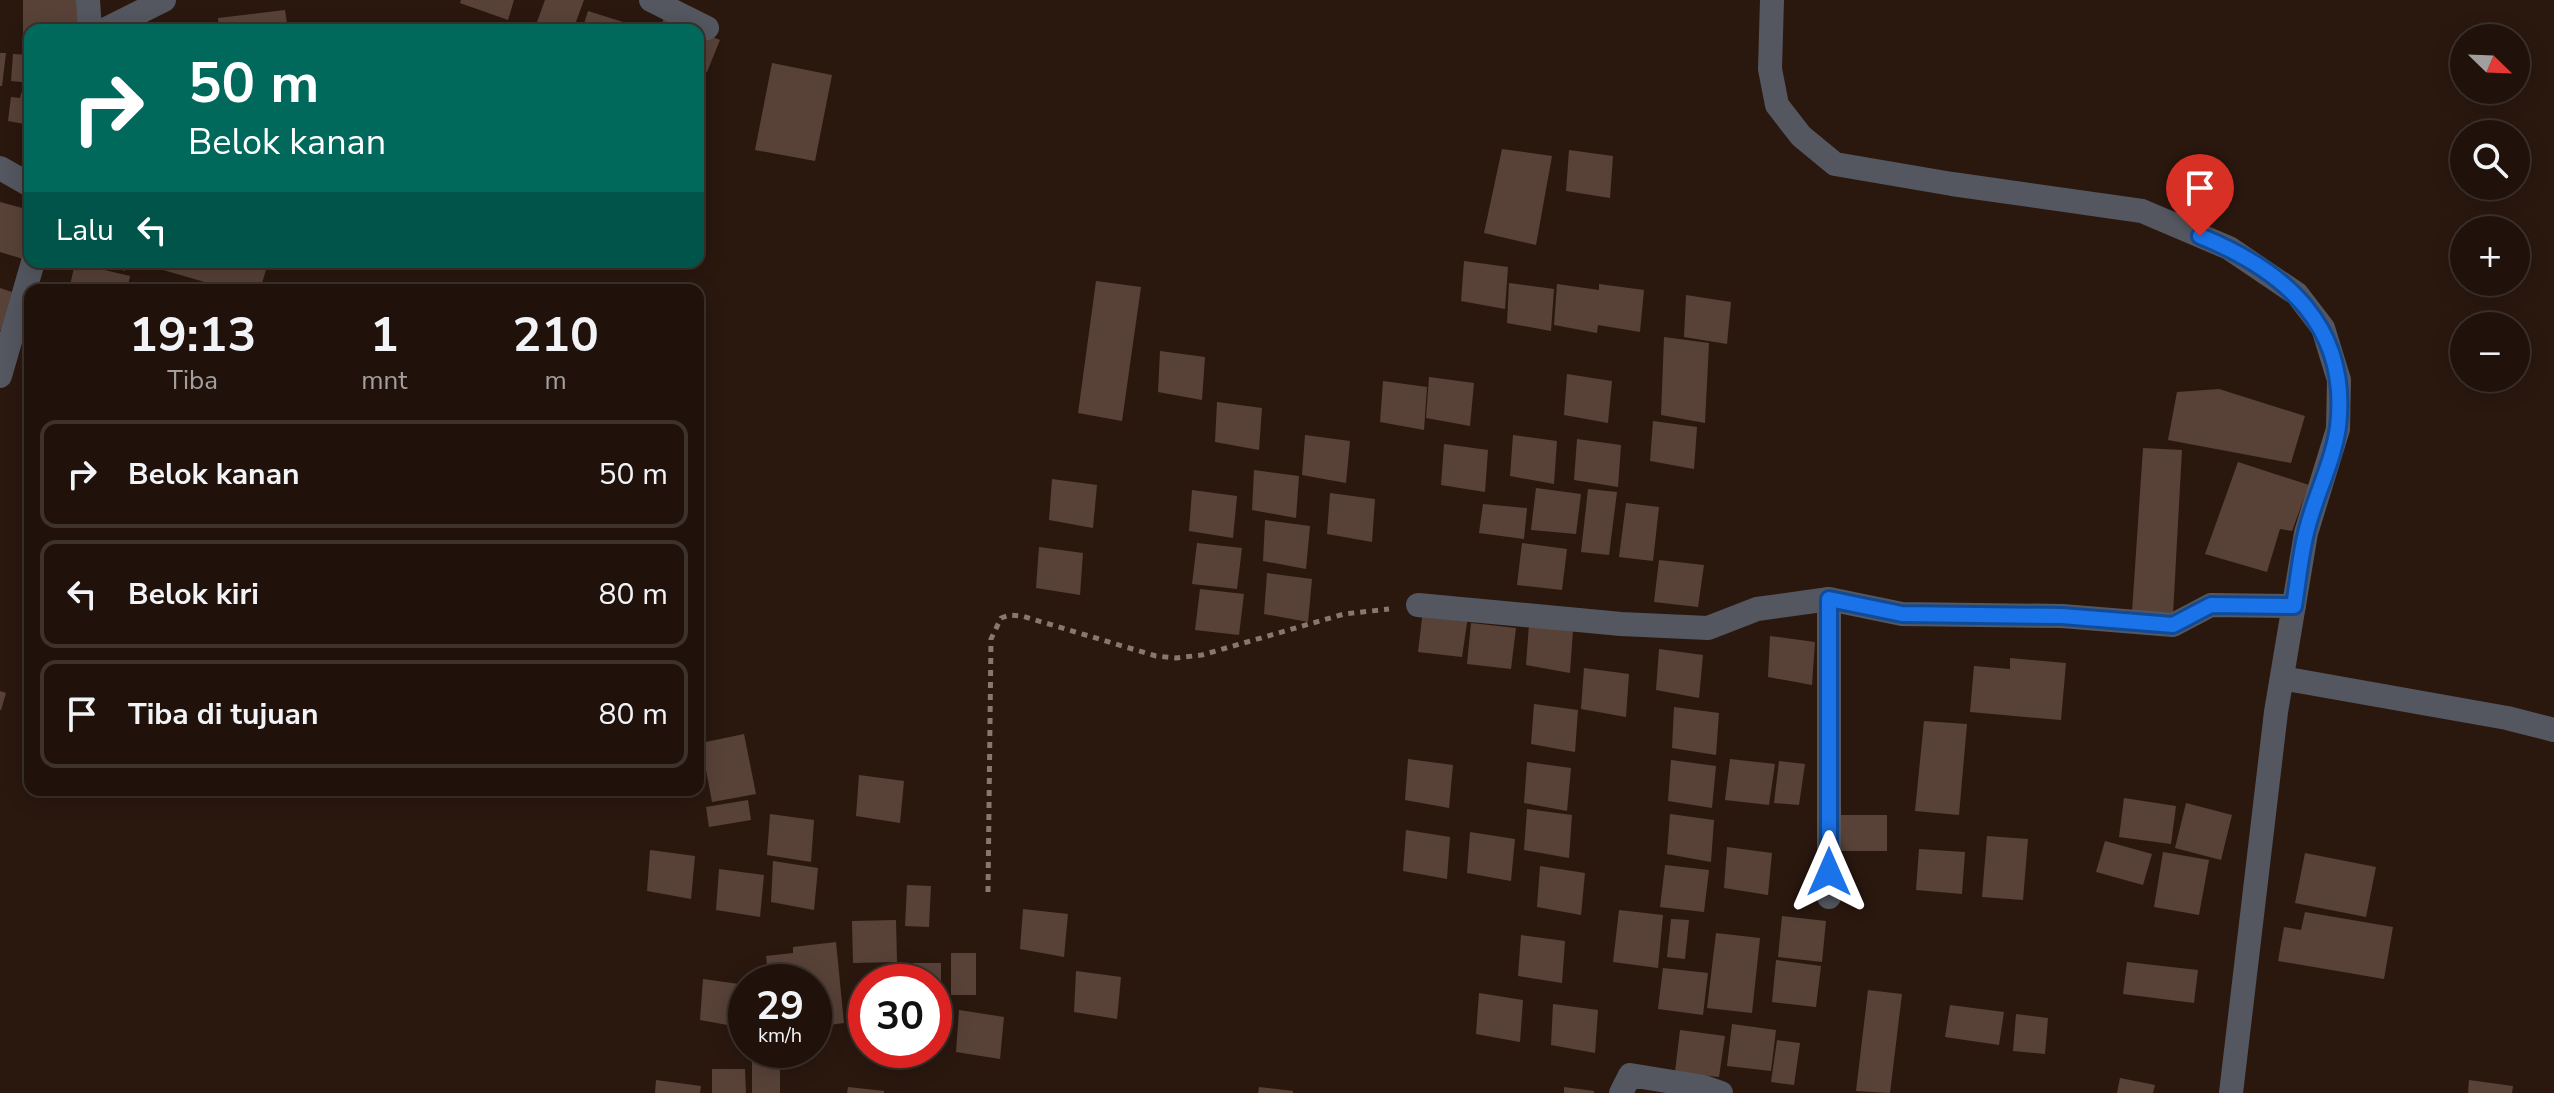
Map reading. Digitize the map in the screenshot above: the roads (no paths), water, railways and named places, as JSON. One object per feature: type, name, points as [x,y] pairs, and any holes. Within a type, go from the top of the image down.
[{"type":"street","points":[[88,0],[90,24]]},
{"type":"street","points":[[116,24],[164,0]]},
{"type":"street","points":[[651,0],[699,24]]},
{"type":"street","points":[[1772,0],[1770,69],[1777,105],[1801,136],[1835,164],[2142,211],[2229,248],[2297,294],[2323,328],[2339,380],[2338,429],[2306,533],[2282,678],[2231,1093]]},
{"type":"street","points":[[0,168],[24,182]]},
{"type":"street","points":[[0,376],[24,293]]},
{"type":"street","points":[[1418,605],[1621,624],[1708,628],[1757,609],[1829,599],[1902,614],[2062,616],[2173,625],[2211,605],[2294,606]]},
{"type":"street","points":[[1829,599],[1829,897]]},
{"type":"street","points":[[2282,678],[2507,718],[2554,730]]},
{"type":"street","points":[[1621,1093],[1630,1075],[1704,1087],[1721,1093]]}]
